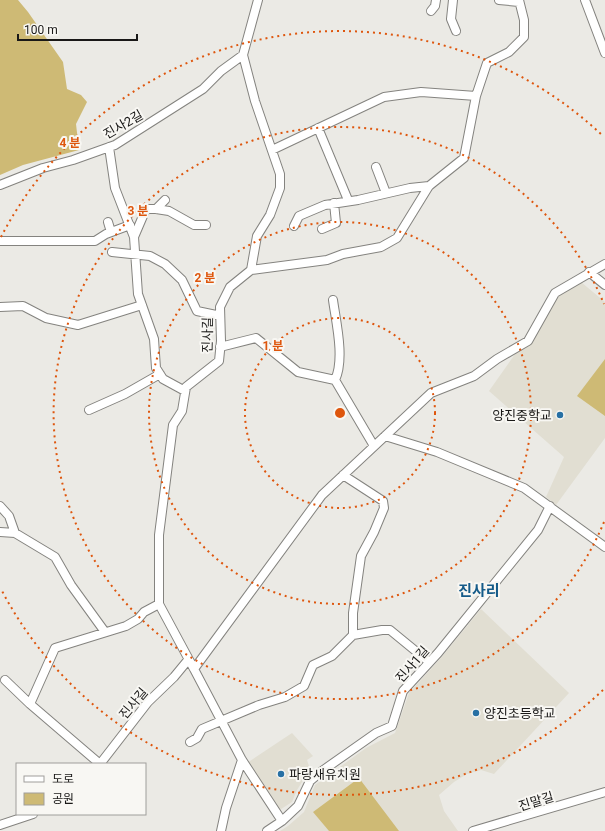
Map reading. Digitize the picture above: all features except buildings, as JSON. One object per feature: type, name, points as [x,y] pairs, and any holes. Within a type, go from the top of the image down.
[{"type":"street","points":[[258,0],[243,55],[255,101],[280,174],[280,188],[270,215],[257,236],[251,270],[327,260],[342,254],[381,248],[397,238],[429,186],[464,158],[476,96],[487,62],[509,52],[524,37],[524,20],[519,1],[499,0]]},
{"type":"street","points":[[432,11],[436,0]]},
{"type":"street","points":[[453,0],[451,19],[456,31]]},
{"type":"street","points":[[585,0],[605,53]]},
{"type":"street","name":"진사2길","points":[[0,185],[43,168],[73,160],[115,145],[203,89],[221,71],[243,55]]},
{"type":"street","points":[[272,150],[384,97],[421,92],[476,96]]},
{"type":"street","points":[[318,128],[348,200]]},
{"type":"street","points":[[109,147],[115,188],[134,237],[138,294],[154,339],[156,368],[163,379],[185,391],[182,411],[173,425],[159,535],[159,604],[242,760],[282,821],[266,831]]},
{"type":"street","points":[[376,167],[386,193]]},
{"type":"street","points":[[294,226],[299,216],[325,205],[429,186]]},
{"type":"street","points":[[156,209],[164,200]]},
{"type":"street","points":[[322,229],[336,223],[334,203]]},
{"type":"street","points":[[134,237],[146,209],[168,211],[194,225],[206,225]]},
{"type":"street","points":[[108,222],[111,232]]},
{"type":"street","points":[[0,241],[95,241],[111,232],[130,225]]},
{"type":"street","points":[[112,252],[150,256],[165,264],[182,280],[197,311],[216,315],[220,314]]},
{"type":"street","points":[[194,669],[322,495],[430,393],[474,376],[497,359],[528,341],[556,292],[605,264]]},
{"type":"street","name":"진사길","points":[[185,391],[186,387],[219,361],[220,307],[230,287],[251,270]]},
{"type":"street","points":[[589,272],[605,285]]},
{"type":"street","points":[[333,300],[339,352],[339,372],[336,380]]},
{"type":"street","points":[[0,307],[23,306],[46,318],[78,325],[142,305]]},
{"type":"street","points":[[220,347],[256,338],[298,372],[336,380],[374,446]]},
{"type":"street","points":[[89,410],[125,394],[160,374]]},
{"type":"street","points":[[385,436],[437,452],[524,488],[605,547]]},
{"type":"street","points":[[343,475],[383,501],[384,508],[374,532],[361,556],[353,613],[353,635]]},
{"type":"street","points":[[0,506],[9,516],[15,533]]},
{"type":"street","name":"진사1길","points":[[282,821],[298,806],[310,781],[371,737],[392,726],[403,691],[429,662],[538,530],[550,506]]},
{"type":"street","points":[[0,532],[15,533],[55,557],[72,585],[105,632]]},
{"type":"street","points":[[30,704],[56,648],[126,626],[138,619],[144,612],[159,604]]},
{"type":"street","points":[[190,742],[197,738],[202,729],[259,705],[285,697],[304,686],[313,665],[332,656],[353,635],[390,630],[429,662]]},
{"type":"street","name":"진사길","points":[[101,763],[148,702],[188,660]]},
{"type":"street","points":[[5,680],[30,704],[99,763]]},
{"type":"street","points":[[221,831],[226,808],[242,760]]},
{"type":"street","name":"진말길","points":[[473,831],[605,792]]},
{"type":"street","points":[[0,826],[30,815]]},
{"type":"shaded area","name":"양진중학교","points":[[581,282],[605,302],[605,438],[556,505],[546,497],[564,457],[489,391],[554,299]]},
{"type":"shaded area","name":"양진초등학교","points":[[481,609],[569,693],[494,774],[481,770],[467,774],[454,782],[439,795],[444,811],[458,831],[280,831],[304,812],[315,785],[366,748],[395,733],[409,693],[440,659]]},
{"type":"shaded area","name":"파랑새유치원","points":[[292,733],[313,756],[307,760],[310,769],[297,790],[292,802],[278,811],[247,763]]},
{"type":"green space","points":[[0,0],[18,0],[63,62],[67,89],[81,95],[87,102],[76,124],[79,150],[23,165],[0,175]]},
{"type":"green space","points":[[605,359],[605,416],[577,396]]},
{"type":"green space","points":[[359,778],[399,831],[329,831],[313,812]]},
{"type":"place","name":"양진중학교","points":[[560,415]]},
{"type":"place","name":"양진초등학교","points":[[476,713]]},
{"type":"place","name":"파랑새유치원","points":[[281,774]]},
{"type":"district","name":"진사리","points":[[479,591]]}]
